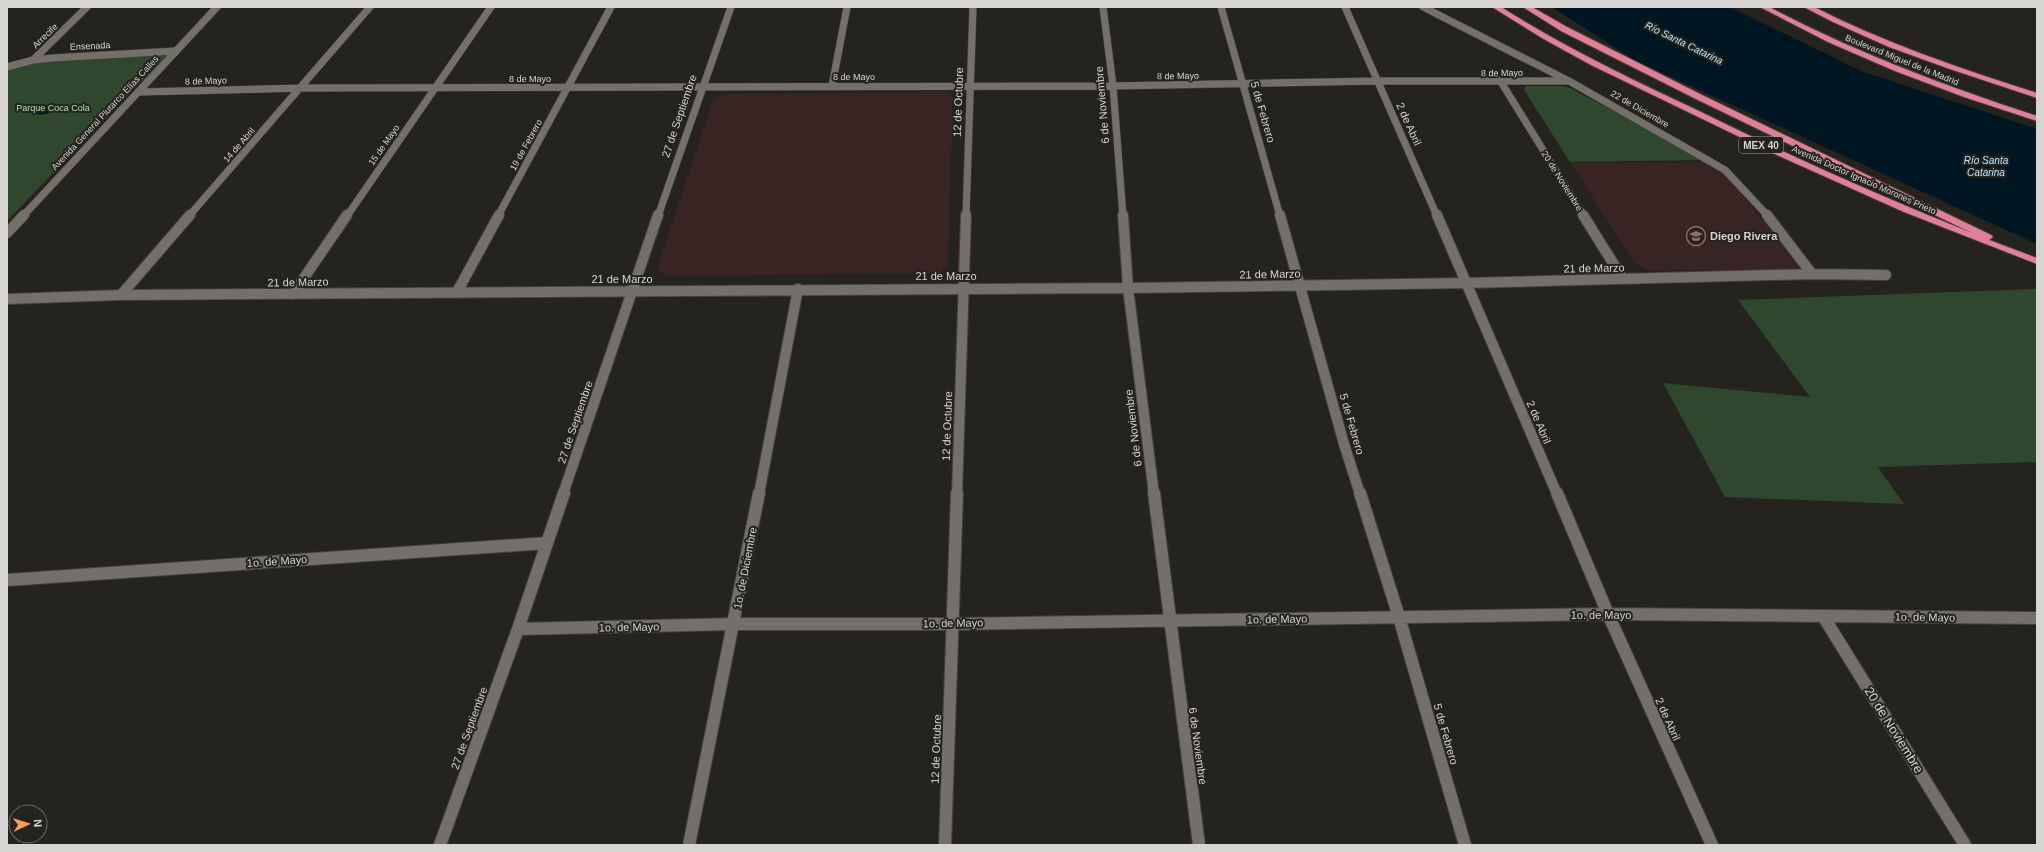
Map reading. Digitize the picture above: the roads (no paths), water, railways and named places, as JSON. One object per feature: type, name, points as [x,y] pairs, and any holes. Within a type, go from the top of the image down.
[{"type":"highway","name":"Avenida Doctor Ignacio Morones Prieto","points":[[1496,7],[1552,40],[1625,79],[1743,136],[1918,215],[2037,261]]},
{"type":"highway","name":"Avenida Doctor Ignacio Morones Prieto","points":[[1527,7],[1564,29],[1699,97],[2037,261]]},
{"type":"highway","name":"Boulevard Miguel de la Madrid","points":[[1764,7],[1827,40],[1883,65],[1938,86],[2037,120]]},
{"type":"highway","name":"Boulevard Miguel de la Madrid","points":[[1808,7],[1867,36],[1922,58],[2037,96]]},
{"type":"street","name":"Arrecife","points":[[33,60],[87,7]]},
{"type":"street","name":"Avenida General Plutarco Elías Calles","points":[[7,233],[217,7]]},
{"type":"street","name":"14 de Abril","points":[[122,295],[302,88],[370,7]]},
{"type":"street","name":"15 de Mayo","points":[[293,294],[436,89],[491,7]]},
{"type":"street","name":"19 de Febrero","points":[[457,292],[569,88],[611,7]]},
{"type":"street","name":"27 de Septiembre","points":[[440,845],[518,629],[632,291],[731,7]]},
{"type":"street","points":[[832,86],[847,7]]},
{"type":"street","name":"12 de Octubre","points":[[945,845],[973,7]]},
{"type":"street","name":"6 de Noviembre","points":[[1103,7],[1113,86],[1128,288],[1169,620],[1199,845]]},
{"type":"street","name":"5 de Febrero","points":[[1221,7],[1301,285],[1344,444],[1399,618],[1465,845]]},
{"type":"street","name":"2 de Abril","points":[[1345,7],[1467,283],[1608,614],[1712,845]]},
{"type":"street","name":"22 de Diciembre","points":[[1423,7],[1569,81],[1725,170],[1763,210],[1812,274]]},
{"type":"street","name":"Ensenada","points":[[7,67],[33,60],[176,50]]},
{"type":"street","name":"8 de Mayo","points":[[139,92],[302,88],[436,89],[832,86],[1113,86],[1377,81],[1569,81]]},
{"type":"street","name":"20 de Noviembre","points":[[1501,82],[1623,279]]},
{"type":"street","name":"21 de Marzo","points":[[7,299],[122,295],[798,289],[1128,288],[1467,283],[1812,274],[1886,275]]},
{"type":"street","name":"1o. de Diciembre","points":[[689,845],[734,624],[798,289]]},
{"type":"street","name":"1o. de Mayo","points":[[7,580],[547,543]]},
{"type":"street","name":"1o. de Mayo","points":[[518,629],[734,624],[952,624],[1608,614],[2037,618]]},
{"type":"street","name":"20 de Noviembre","points":[[1823,616],[1965,845]]},
{"type":"water","name":"Río Santa Catarina","points":[[1552,7],[1730,7],[1861,71],[2037,129],[2037,244],[1634,60]]},
{"type":"water","points":[[53,103],[57,106],[50,112],[39,115],[36,114],[44,106]]},
{"type":"place","name":"Diego Rivera","points":[[1696,236]]},
{"type":"park label","name":"Parque Coca Cola","points":[[53,108]]}]
